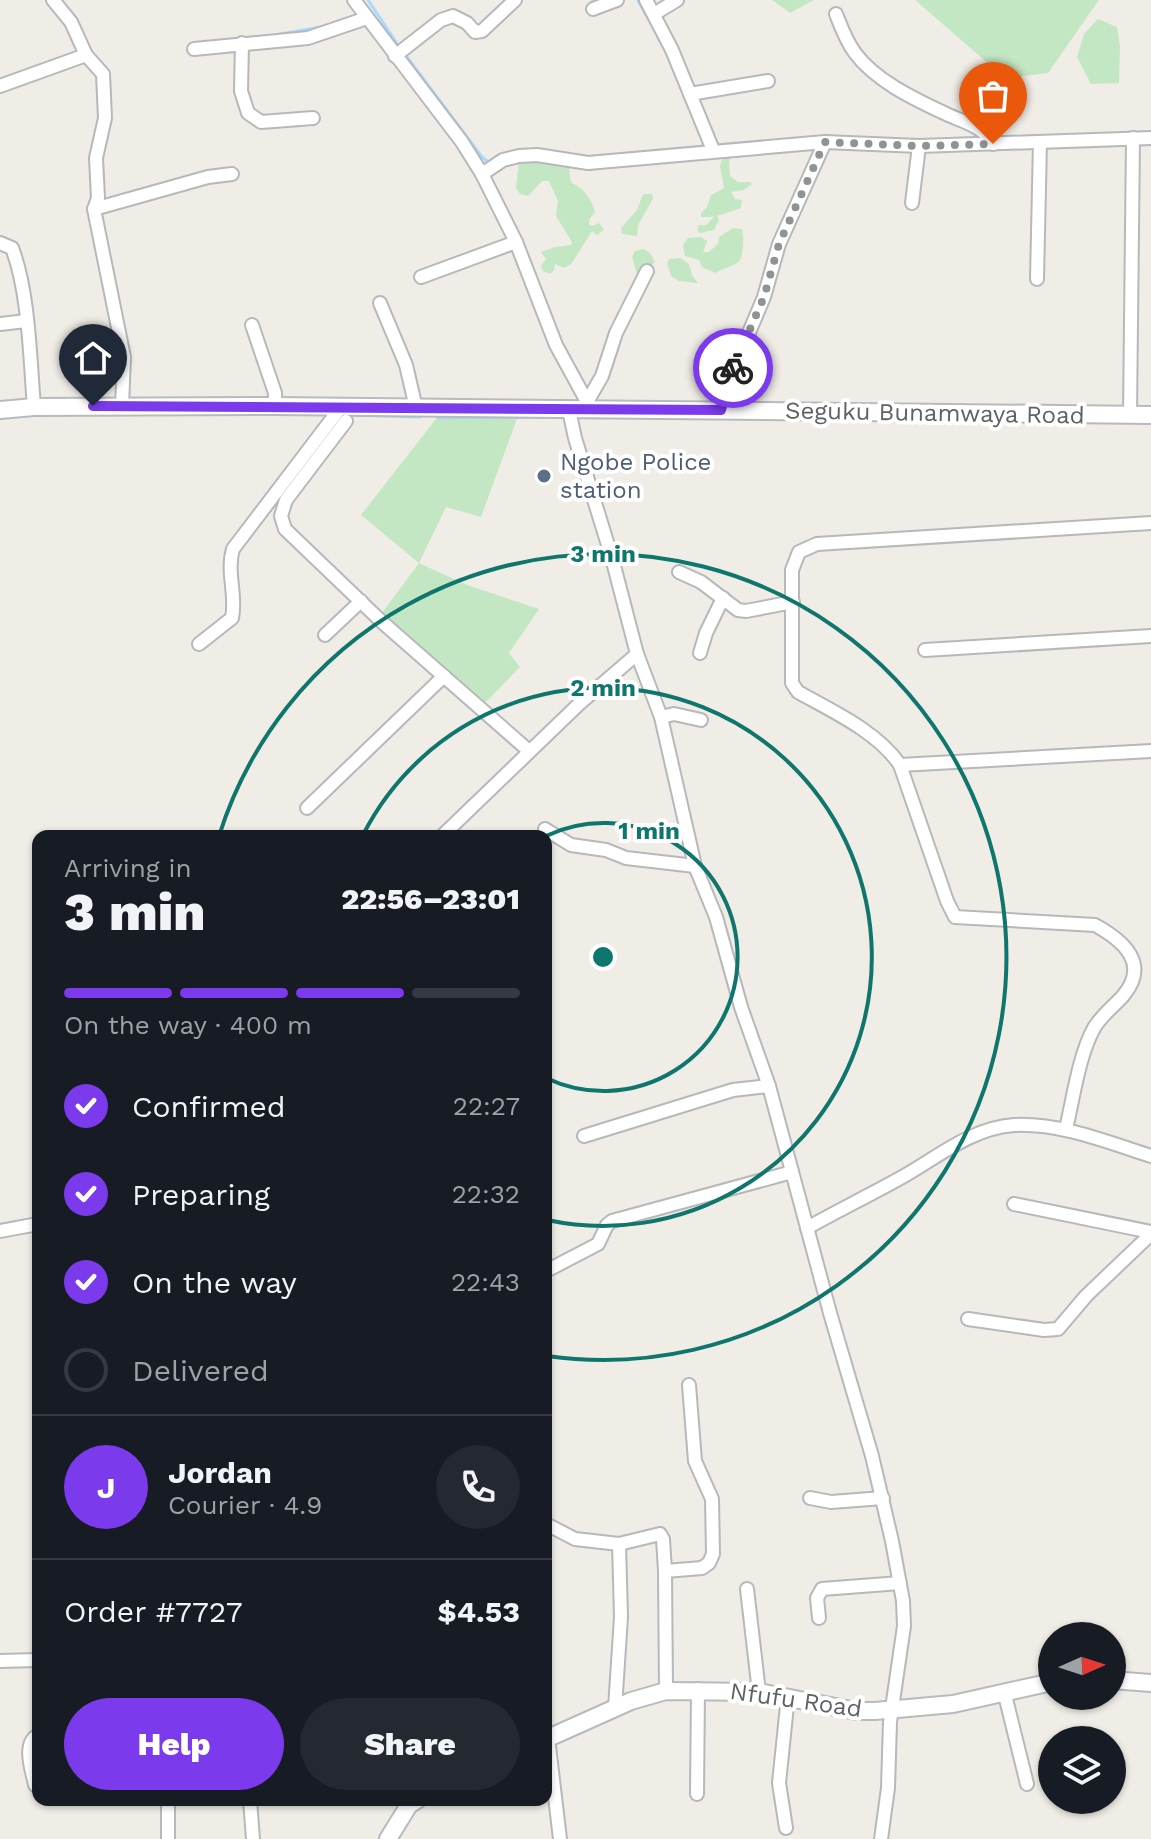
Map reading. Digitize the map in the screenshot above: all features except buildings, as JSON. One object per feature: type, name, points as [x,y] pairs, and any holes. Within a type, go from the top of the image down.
[{"type":"main road","name":"Seguku Bunamwaya Road","points":[[0,410],[34,407],[275,406],[343,414],[416,408],[569,410],[590,406],[1151,415]]},
{"type":"main road","points":[[1126,1681],[1151,1683]]},
{"type":"main road","name":"Nfufu Road","points":[[552,1737],[615,1708],[666,1691],[759,1692],[856,1711],[953,1704],[1038,1685]]},
{"type":"main road","points":[[388,1839],[409,1806]]},
{"type":"street","points":[[53,0],[71,22],[86,55],[103,74],[105,118],[96,158],[98,198],[94,209],[124,357],[122,406]]},
{"type":"street","points":[[354,0],[462,142],[482,174],[516,242],[551,333],[590,406]]},
{"type":"street","points":[[395,56],[441,20],[453,16],[467,23],[475,32],[482,31],[515,0]]},
{"type":"street","points":[[593,9],[617,0]]},
{"type":"street","points":[[646,0],[713,150]]},
{"type":"street","points":[[654,14],[677,0]]},
{"type":"street","points":[[836,14],[861,60],[909,96],[973,124],[986,133],[993,144]]},
{"type":"street","points":[[194,49],[308,38],[367,18]]},
{"type":"street","points":[[242,43],[241,91],[248,113],[261,122],[313,118]]},
{"type":"street","points":[[0,86],[86,55]]},
{"type":"street","points":[[690,94],[768,81]]},
{"type":"street","points":[[1130,415],[1133,138]]},
{"type":"street","points":[[482,174],[503,160],[537,155],[588,163],[825,142],[919,146],[1151,138]]},
{"type":"street","points":[[721,410],[734,368],[764,297],[779,244],[825,142]]},
{"type":"street","points":[[1037,279],[1040,142]]},
{"type":"street","points":[[912,203],[919,146]]},
{"type":"street","points":[[94,209],[208,177],[232,174]]},
{"type":"street","points":[[421,277],[516,242]]},
{"type":"street","points":[[0,243],[12,248],[16,258],[34,407]]},
{"type":"street","points":[[590,406],[616,333],[647,271]]},
{"type":"street","points":[[380,303],[406,365],[416,408]]},
{"type":"street","points":[[0,324],[26,321]]},
{"type":"street","points":[[252,325],[275,393],[275,406]]},
{"type":"street","points":[[569,410],[617,573],[637,654],[661,717],[695,866],[716,917],[741,1007],[769,1086],[883,1498],[900,1583],[904,1626],[891,1710],[888,1788],[881,1839]]},
{"type":"street","points":[[343,414],[286,500],[281,516],[285,529],[529,751]]},
{"type":"street","points":[[199,644],[232,618],[235,603],[230,560],[233,549],[343,414]]},
{"type":"street","points":[[1066,1129],[1093,1030],[1134,980],[1135,964],[1127,950],[1112,935],[1095,925],[955,917],[900,765],[884,746],[798,692],[792,683],[794,559],[805,548],[817,544],[1151,523]]},
{"type":"street","points":[[679,572],[701,582],[738,610],[793,602]]},
{"type":"street","points":[[700,653],[723,598]]},
{"type":"street","points":[[325,635],[361,601]]},
{"type":"street","points":[[925,650],[1151,636]]},
{"type":"street","points":[[448,830],[529,751],[637,654]]},
{"type":"street","points":[[307,808],[444,676]]},
{"type":"street","points":[[661,717],[674,714],[701,720]]},
{"type":"street","points":[[900,765],[1151,751]]},
{"type":"street","points":[[552,833],[571,845],[606,850],[626,858],[695,866]]},
{"type":"street","points":[[584,1136],[733,1090],[769,1086]]},
{"type":"street","points":[[807,1228],[980,1132],[1018,1125],[1066,1129],[1151,1156]]},
{"type":"street","points":[[552,1268],[598,1244],[612,1221],[792,1172]]},
{"type":"street","points":[[1014,1204],[1151,1233]]},
{"type":"street","points":[[0,1231],[32,1225]]},
{"type":"street","points":[[968,1319],[1044,1330],[1058,1329],[1086,1296],[1151,1233]]},
{"type":"street","points":[[665,1571],[702,1568],[709,1563],[713,1554],[712,1496],[695,1461],[689,1385]]},
{"type":"street","points":[[810,1498],[831,1502],[883,1498]]},
{"type":"street","points":[[552,1527],[575,1539],[619,1544],[660,1534],[665,1571],[666,1691]]},
{"type":"street","points":[[615,1708],[621,1617],[619,1544]]},
{"type":"street","points":[[819,1618],[817,1598],[822,1589],[900,1583]]},
{"type":"street","points":[[747,1589],[759,1692]]},
{"type":"street","points":[[0,1661],[32,1660]]},
{"type":"street","points":[[697,1794],[698,1689]]},
{"type":"street","points":[[1004,1691],[1027,1784]]},
{"type":"street","points":[[786,1828],[779,1783],[788,1696]]},
{"type":"street","points":[[32,1738],[29,1743],[32,1764]]},
{"type":"street","points":[[552,1777],[560,1839]]},
{"type":"street","points":[[168,1806],[168,1839]]},
{"type":"street","points":[[250,1806],[253,1839]]},
{"type":"green space","points":[[772,0],[814,0],[790,13]]},
{"type":"green space","points":[[915,0],[1099,0],[1048,73],[1005,78]]},
{"type":"green space","points":[[1098,19],[1117,27],[1119,83],[1091,84],[1077,57],[1084,34]]},
{"type":"green space","points":[[553,150],[567,153],[572,183],[584,192],[594,208],[595,213],[589,224],[599,223],[604,230],[597,235],[592,231],[572,263],[564,268],[555,264],[550,274],[543,271],[541,266],[546,259],[541,252],[571,245],[572,242],[556,216],[558,201],[549,181],[542,181],[528,196],[520,194],[516,188],[519,161]]},
{"type":"green space","points":[[732,154],[730,176],[738,182],[752,184],[744,190],[731,192],[735,199],[742,200],[741,208],[717,216],[719,220],[714,230],[700,233],[697,230],[699,225],[706,225],[714,217],[701,217],[701,213],[711,195],[724,188],[720,166],[724,155]]},
{"type":"green space","points":[[643,194],[652,194],[653,199],[638,225],[637,236],[622,234],[621,228],[637,210]]},
{"type":"green space","points":[[733,228],[742,229],[743,236],[742,255],[734,264],[715,273],[702,267],[699,260],[685,256],[683,245],[688,238],[701,237],[707,241],[703,252],[709,252],[718,244],[719,237]]},
{"type":"green space","points":[[644,249],[655,262],[638,278],[632,257],[635,251]]},
{"type":"green space","points":[[680,258],[689,264],[698,283],[679,281],[671,276],[667,263],[669,259]]},
{"type":"green space","points":[[439,415],[518,416],[481,517],[446,507],[419,563],[361,515]]},
{"type":"green space","points":[[419,563],[467,585],[539,609],[509,653],[520,667],[482,706],[382,613]]},
{"type":"waterway","points":[[368,0],[398,45]]},
{"type":"waterway","points":[[592,2],[599,0]]},
{"type":"waterway","points":[[638,0],[646,15]]},
{"type":"waterway","points":[[275,35],[326,26]]},
{"type":"waterway","points":[[404,53],[487,161]]},
{"type":"waterway","points":[[352,415],[420,417]]},
{"type":"waterway","points":[[438,418],[562,417]]},
{"type":"waterway","points":[[251,535],[281,497]]},
{"type":"way so far","points":[[733,368],[757,318],[779,244],[825,142],[919,146],[993,144]]},
{"type":"place","name":"Ngobe Police station","points":[[544,476]]},
{"type":"route","points":[[93,406],[721,410],[733,368]]}]
